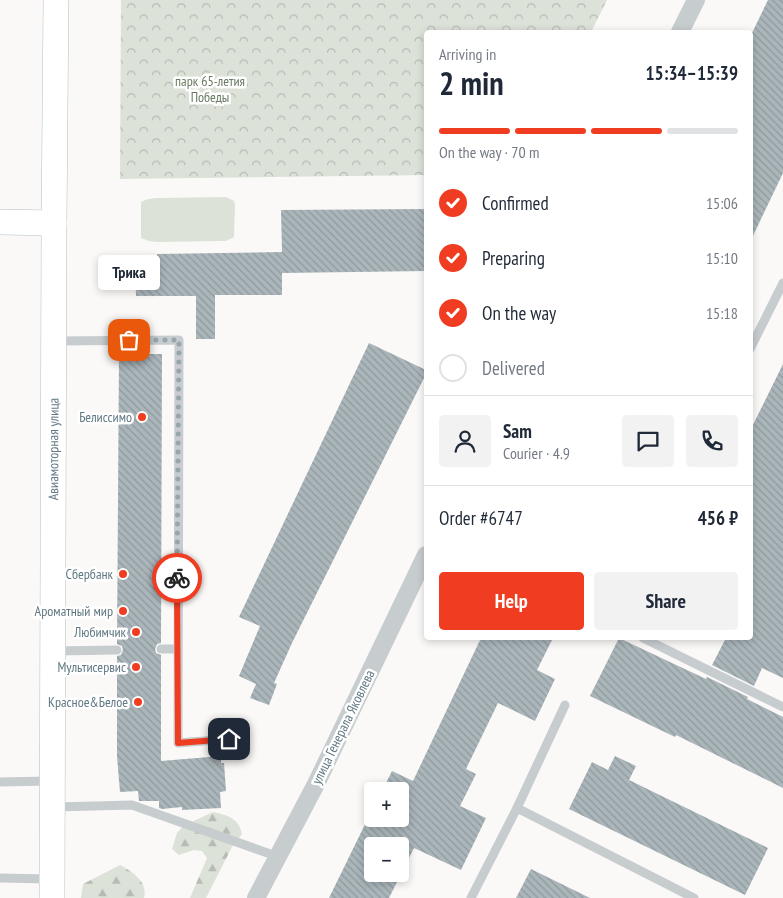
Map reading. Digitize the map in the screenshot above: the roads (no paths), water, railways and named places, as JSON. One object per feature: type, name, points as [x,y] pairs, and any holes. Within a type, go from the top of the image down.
[{"type":"street","name":"Авиамоторная улица","points":[[52,888],[56,0]]},
{"type":"street","points":[[681,30],[696,0]]},
{"type":"street","points":[[0,222],[54,223]]},
{"type":"street","name":"улица Генерала Яковлева","points":[[256,898],[316,784],[424,558]]},
{"type":"lane","points":[[753,343],[783,283]]},
{"type":"lane","points":[[54,341],[179,340],[178,743],[229,739]]},
{"type":"lane","points":[[647,640],[783,707]]},
{"type":"lane","points":[[161,649],[177,649]]},
{"type":"lane","points":[[53,651],[117,650]]},
{"type":"lane","points":[[471,898],[565,705]]},
{"type":"lane","points":[[0,782],[52,781]]},
{"type":"lane","points":[[52,808],[132,805],[279,857]]},
{"type":"lane","points":[[516,808],[694,898]]},
{"type":"lane","points":[[0,878],[52,888]]},
{"type":"place","name":"Трика","points":[[129,340]]},
{"type":"place","name":"Белиссимо","points":[[142,417]]},
{"type":"place","name":"Сбербанк","points":[[123,574]]},
{"type":"place","name":"Ароматный мир","points":[[123,611]]},
{"type":"place","name":"Любимчик","points":[[136,632]]},
{"type":"place","name":"Мультисервис","points":[[136,667]]},
{"type":"place","name":"Красное&Белое","points":[[138,702]]},
{"type":"park label","name":"парк 65-летия Победы","points":[[210,89]]}]
